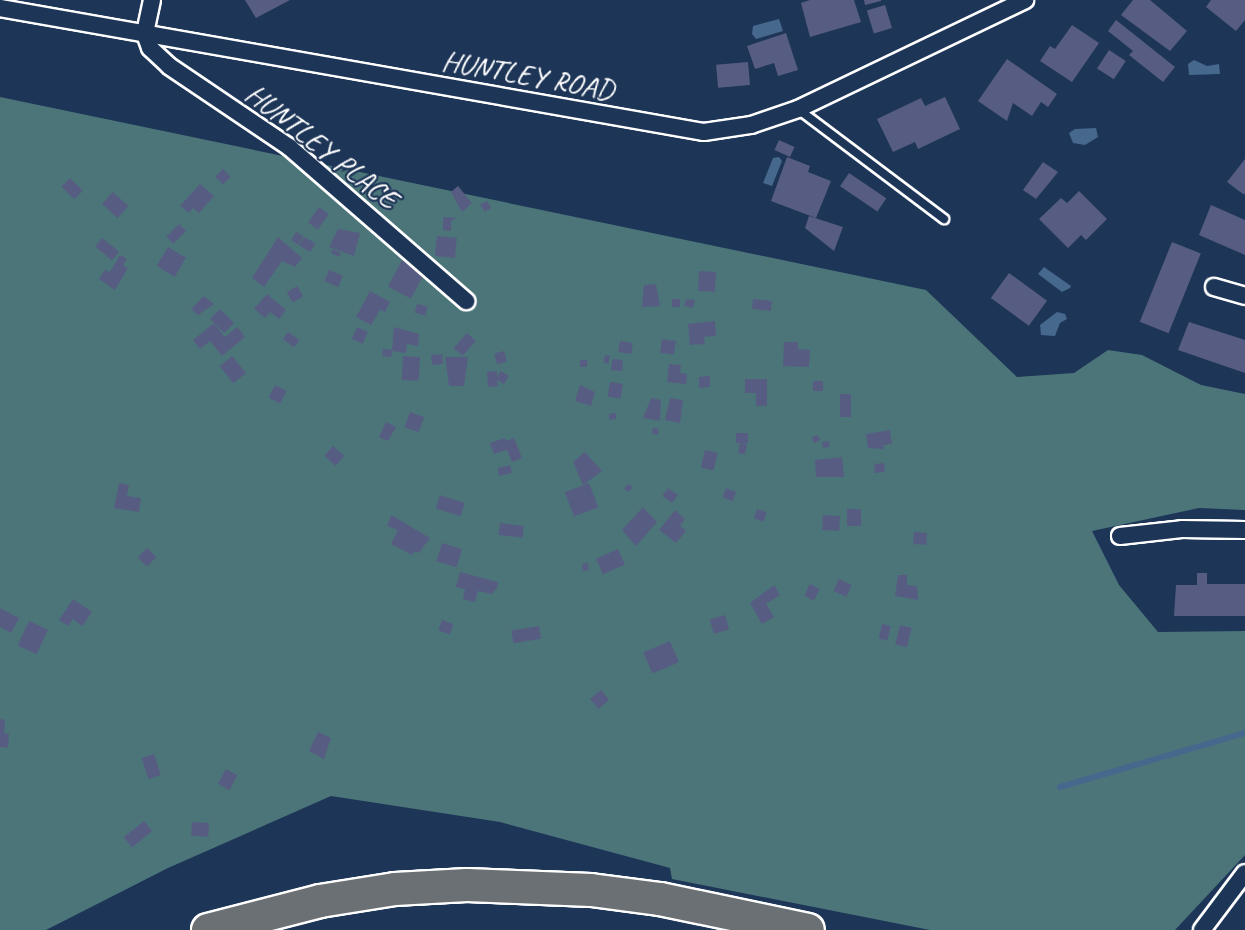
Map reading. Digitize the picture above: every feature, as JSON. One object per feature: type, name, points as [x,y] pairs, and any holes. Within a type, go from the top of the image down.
[{"type":"highway","points":[[208,930],[320,901],[395,889],[467,885],[591,890],[660,899],[808,930]]},
{"type":"street","points":[[145,34],[152,0]]},
{"type":"street","name":"HUNTLEY ROAD","points":[[0,8],[704,132],[751,125],[798,109],[1025,0]]},
{"type":"street","name":"HUNTLEY PLACE","points":[[145,34],[150,48],[169,66],[289,147],[466,301]]},
{"type":"street","points":[[1214,287],[1245,296]]},
{"type":"street","points":[[1120,536],[1182,529],[1245,530]]},
{"type":"street","points":[[1204,927],[1245,873]]},
{"type":"lane","points":[[798,109],[944,219]]},
{"type":"green space","points":[[0,97],[926,290],[1017,377],[1074,373],[1108,350],[1142,355],[1201,385],[1245,394],[1245,510],[1199,508],[1092,531],[1119,585],[1158,632],[1245,631],[1245,855],[1175,930],[930,930],[672,879],[670,868],[500,822],[331,796],[168,868],[46,930],[0,930]]},
{"type":"water","points":[[779,19],[783,31],[756,39],[752,34],[753,26]]},
{"type":"water","points":[[1194,60],[1207,66],[1219,64],[1220,74],[1189,75],[1188,64]]},
{"type":"water","points":[[1096,128],[1098,137],[1085,145],[1073,143],[1069,133],[1075,129]]},
{"type":"water","points":[[779,157],[782,161],[772,186],[763,183],[773,158]]},
{"type":"water","points":[[1044,267],[1071,286],[1070,288],[1062,292],[1038,274]]},
{"type":"water","points":[[1057,312],[1065,314],[1067,319],[1060,323],[1055,336],[1041,335],[1040,325]]},
{"type":"building","points":[[245,0],[290,0],[256,18]]},
{"type":"building","points":[[810,0],[854,0],[861,22],[810,37],[801,3]]},
{"type":"building","points":[[864,0],[881,0],[881,1],[865,5]]},
{"type":"building","points":[[1133,0],[1150,0],[1187,31],[1170,51],[1121,15]]},
{"type":"building","points":[[1211,0],[1245,0],[1245,20],[1236,31],[1206,7]]},
{"type":"building","points":[[885,5],[892,28],[874,34],[867,11]]},
{"type":"building","points":[[1116,20],[1175,67],[1163,82],[1129,55],[1133,51],[1108,31]]},
{"type":"building","points":[[1072,25],[1099,43],[1072,82],[1040,61],[1050,46],[1055,49]]},
{"type":"building","points":[[786,33],[798,70],[778,76],[774,63],[755,69],[747,46]]},
{"type":"building","points":[[1109,50],[1126,61],[1114,79],[1097,68]]},
{"type":"building","points":[[1007,59],[1057,94],[1048,107],[1041,102],[1032,116],[1013,103],[1007,121],[978,101]]},
{"type":"building","points":[[748,62],[750,85],[718,88],[716,65]]},
{"type":"building","points":[[945,97],[960,129],[918,149],[915,142],[893,152],[877,119],[921,98],[925,106]]},
{"type":"building","points":[[779,140],[795,147],[790,157],[775,150]]},
{"type":"building","points":[[787,157],[810,166],[808,172],[831,181],[816,218],[771,201]]},
{"type":"building","points":[[1245,159],[1245,194],[1243,194],[1227,182]]},
{"type":"building","points":[[1043,162],[1058,172],[1036,199],[1023,190]]},
{"type":"building","points":[[223,169],[231,177],[223,185],[215,177]]},
{"type":"building","points":[[849,173],[886,198],[877,211],[840,186]]},
{"type":"building","points":[[70,178],[83,191],[74,199],[62,186]]},
{"type":"building","points":[[200,184],[214,196],[199,213],[193,208],[189,213],[180,206]]},
{"type":"building","points":[[458,186],[472,203],[462,212],[451,192]]},
{"type":"building","points":[[1079,191],[1107,219],[1086,240],[1081,235],[1068,248],[1039,219],[1061,198],[1067,203]]},
{"type":"building","points":[[113,192],[128,206],[117,218],[102,204]]},
{"type":"building","points":[[487,201],[491,208],[485,212],[480,205]]},
{"type":"building","points":[[1211,205],[1245,220],[1245,255],[1199,235]]},
{"type":"building","points":[[319,207],[329,214],[318,229],[308,223]]},
{"type":"building","points":[[809,216],[843,227],[834,251],[805,228]]},
{"type":"building","points":[[443,217],[457,218],[451,221],[451,231],[443,230]]},
{"type":"building","points":[[179,224],[186,231],[173,244],[166,237]]},
{"type":"building","points":[[338,229],[360,233],[354,256],[329,247]]},
{"type":"building","points":[[296,232],[303,236],[299,245],[291,240]]},
{"type":"building","points":[[437,236],[457,238],[455,258],[435,256]]},
{"type":"building","points":[[278,237],[302,258],[295,267],[282,261],[264,287],[252,278]]},
{"type":"building","points":[[304,237],[315,243],[311,252],[299,246]]},
{"type":"building","points":[[102,238],[119,252],[112,260],[95,247]]},
{"type":"building","points":[[1172,242],[1201,254],[1169,333],[1140,322]]},
{"type":"building","points":[[168,247],[186,258],[175,277],[157,266]]},
{"type":"building","points":[[332,249],[341,253],[339,257],[331,253]]},
{"type":"building","points":[[120,255],[127,259],[123,265],[128,268],[115,290],[99,279],[105,270],[110,272]]},
{"type":"building","points":[[402,260],[425,272],[411,299],[388,286]]},
{"type":"building","points":[[329,270],[343,276],[338,287],[324,281]]},
{"type":"building","points":[[699,271],[716,272],[715,292],[698,291]]},
{"type":"building","points":[[1009,273],[1047,301],[1029,326],[991,298]]},
{"type":"building","points":[[656,284],[660,306],[642,307],[644,285]]},
{"type":"building","points":[[297,286],[303,296],[293,302],[287,292]]},
{"type":"building","points":[[370,291],[390,302],[385,312],[380,310],[371,325],[356,317]]},
{"type":"building","points":[[267,294],[286,310],[279,319],[270,312],[265,318],[254,309]]},
{"type":"building","points":[[204,296],[214,304],[198,315],[191,309]]},
{"type":"building","points":[[672,299],[680,299],[680,307],[672,307]]},
{"type":"building","points":[[686,299],[695,300],[693,308],[684,306]]},
{"type":"building","points":[[753,299],[772,301],[771,311],[752,309]]},
{"type":"building","points":[[417,304],[428,307],[425,316],[415,313]]},
{"type":"building","points":[[220,309],[234,323],[224,333],[210,319]]},
{"type":"building","points":[[715,321],[716,336],[704,337],[705,344],[690,345],[688,324]]},
{"type":"building","points":[[1189,322],[1245,340],[1245,373],[1178,350]]},
{"type":"building","points":[[214,323],[225,337],[237,327],[245,337],[222,356],[210,341],[200,349],[193,340]]},
{"type":"building","points":[[357,327],[368,332],[363,344],[352,339]]},
{"type":"building","points":[[394,327],[419,334],[418,346],[407,344],[406,353],[392,351]]},
{"type":"building","points":[[288,332],[299,340],[294,348],[283,339]]},
{"type":"building","points":[[467,333],[476,341],[463,356],[454,348]]},
{"type":"building","points":[[662,339],[676,341],[674,355],[660,353]]},
{"type":"building","points":[[620,341],[633,343],[631,354],[618,352]]},
{"type":"building","points":[[784,342],[798,342],[798,349],[810,350],[809,367],[783,366]]},
{"type":"building","points":[[383,349],[392,350],[391,357],[382,356]]},
{"type":"building","points":[[504,351],[507,362],[497,364],[494,354]]},
{"type":"building","points":[[442,354],[443,364],[432,365],[431,355]]},
{"type":"building","points":[[605,355],[610,356],[608,364],[603,363]]},
{"type":"building","points":[[232,356],[246,373],[233,383],[220,366]]},
{"type":"building","points":[[403,356],[420,357],[419,381],[402,380]]},
{"type":"building","points":[[445,357],[468,357],[464,386],[449,386]]},
{"type":"building","points":[[612,359],[623,360],[622,371],[611,370]]},
{"type":"building","points":[[580,360],[587,360],[587,367],[580,367]]},
{"type":"building","points":[[669,364],[681,365],[680,373],[687,374],[686,384],[667,382]]},
{"type":"building","points":[[497,371],[497,377],[501,371],[509,376],[504,384],[497,380],[498,386],[488,387],[487,372]]},
{"type":"building","points":[[710,376],[710,387],[699,388],[699,377]]},
{"type":"building","points":[[745,379],[767,379],[767,406],[756,406],[756,393],[745,393]]},
{"type":"building","points":[[813,381],[823,381],[823,391],[813,391]]},
{"type":"building","points":[[610,382],[623,384],[620,399],[608,397]]},
{"type":"building","points":[[275,385],[287,391],[280,403],[269,397]]},
{"type":"building","points":[[580,385],[595,392],[591,406],[575,401]]},
{"type":"building","points":[[840,394],[851,394],[851,417],[840,417]]},
{"type":"building","points":[[651,398],[661,400],[660,421],[643,418]]},
{"type":"building","points":[[670,398],[683,400],[680,423],[665,420]]},
{"type":"building","points":[[410,412],[424,417],[419,432],[405,427]]},
{"type":"building","points":[[616,413],[616,419],[609,420],[609,414]]},
{"type":"building","points":[[386,422],[396,427],[388,441],[379,437]]},
{"type":"building","points":[[653,428],[659,429],[658,435],[652,434]]},
{"type":"building","points":[[890,430],[892,444],[883,445],[884,449],[868,448],[866,434]]},
{"type":"building","points":[[736,433],[748,433],[748,443],[736,443]]},
{"type":"building","points":[[818,435],[820,440],[814,443],[812,437]]},
{"type":"building","points":[[505,438],[506,441],[514,438],[522,458],[512,462],[507,450],[494,454],[490,443]]},
{"type":"building","points":[[829,441],[830,447],[823,448],[822,442]]},
{"type":"building","points":[[740,443],[747,444],[745,454],[738,453]]},
{"type":"building","points":[[333,446],[344,456],[335,466],[324,456]]},
{"type":"building","points":[[705,450],[718,453],[714,470],[701,468]]},
{"type":"building","points":[[585,452],[602,471],[583,485],[573,462]]},
{"type":"building","points":[[842,457],[844,477],[816,477],[815,460]]},
{"type":"building","points":[[884,463],[885,472],[875,473],[874,464]]},
{"type":"building","points":[[510,465],[512,473],[499,476],[497,468]]},
{"type":"building","points":[[119,483],[129,485],[127,496],[141,498],[139,512],[114,508]]},
{"type":"building","points":[[589,483],[598,507],[574,517],[565,492]]},
{"type":"building","points":[[629,484],[633,488],[628,492],[624,488]]},
{"type":"building","points":[[668,488],[678,495],[672,503],[662,496]]},
{"type":"building","points":[[726,488],[736,492],[732,501],[722,497]]},
{"type":"building","points":[[440,495],[465,503],[460,516],[436,508]]},
{"type":"building","points":[[643,507],[657,522],[636,546],[622,530]]},
{"type":"building","points":[[757,509],[767,512],[764,521],[754,519]]},
{"type":"building","points":[[847,509],[861,509],[861,526],[847,526]]},
{"type":"building","points":[[675,510],[685,519],[680,526],[686,531],[676,543],[659,530]]},
{"type":"building","points":[[391,515],[430,538],[419,553],[414,551],[412,555],[391,544],[398,530],[387,526]]},
{"type":"building","points":[[823,515],[840,516],[839,531],[822,530]]},
{"type":"building","points":[[500,523],[524,526],[522,538],[499,535]]},
{"type":"building","points":[[914,532],[927,533],[926,545],[913,544]]},
{"type":"building","points":[[442,543],[462,549],[457,567],[436,561]]},
{"type":"building","points":[[147,548],[156,557],[147,566],[138,557]]},
{"type":"building","points":[[618,549],[625,565],[603,574],[596,559]]},
{"type":"building","points":[[588,563],[589,570],[583,571],[582,564]]},
{"type":"building","points":[[460,572],[498,582],[497,588],[492,594],[478,591],[475,602],[463,599],[465,589],[456,587]]},
{"type":"building","points":[[1197,573],[1207,573],[1207,584],[1245,584],[1245,616],[1174,616],[1176,585],[1197,585]]},
{"type":"building","points":[[898,575],[907,575],[907,585],[917,586],[918,600],[895,596]]},
{"type":"building","points":[[839,579],[852,585],[846,597],[834,591]]},
{"type":"building","points":[[810,584],[820,589],[814,601],[804,596]]},
{"type":"building","points":[[774,585],[780,595],[766,604],[774,617],[762,624],[750,603]]},
{"type":"building","points":[[73,599],[92,612],[82,626],[73,619],[68,626],[59,620]]},
{"type":"building","points":[[0,608],[19,618],[11,633],[0,627]]},
{"type":"building","points":[[725,615],[729,629],[714,634],[710,619]]},
{"type":"building","points":[[442,620],[453,624],[450,634],[438,630]]},
{"type":"building","points":[[29,621],[48,630],[37,654],[18,645]]},
{"type":"building","points":[[882,624],[891,626],[887,641],[879,639]]},
{"type":"building","points":[[900,625],[912,628],[907,647],[895,644]]},
{"type":"building","points":[[539,626],[541,639],[513,643],[511,630]]},
{"type":"building","points":[[670,641],[679,662],[652,674],[643,652]]},
{"type":"building","points":[[601,690],[609,700],[598,709],[590,699]]},
{"type":"building","points":[[0,719],[5,720],[4,733],[9,734],[8,748],[0,747]]},
{"type":"building","points":[[318,732],[331,738],[324,759],[309,751]]},
{"type":"building","points":[[154,754],[161,775],[148,779],[142,758]]},
{"type":"building","points":[[226,769],[237,775],[229,790],[218,784]]},
{"type":"building","points":[[144,821],[152,831],[132,847],[124,837]]},
{"type":"building","points":[[192,822],[209,823],[208,837],[191,836]]},
{"type":"waterway","points":[[1060,787],[1245,733]]}]
